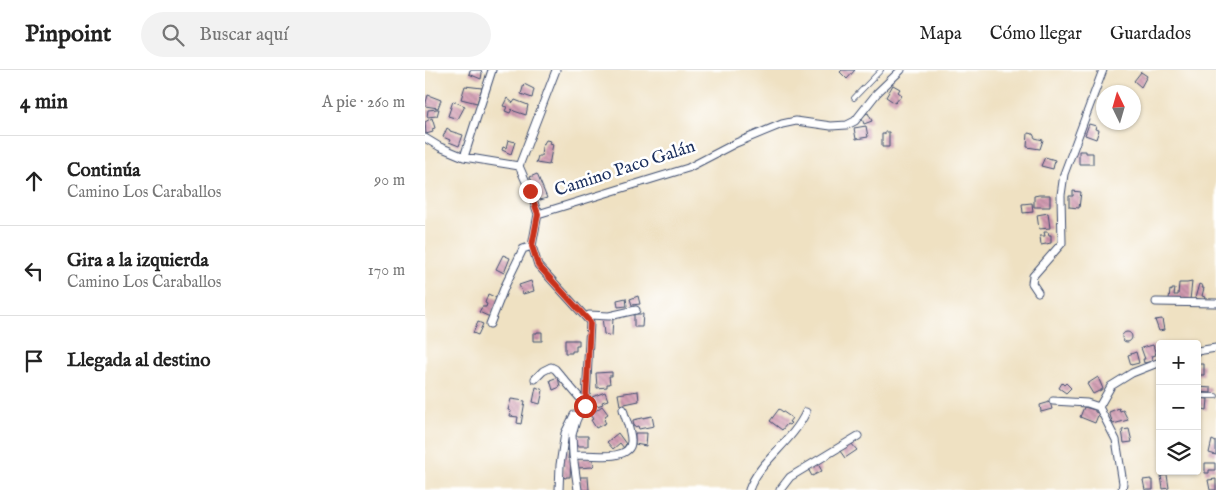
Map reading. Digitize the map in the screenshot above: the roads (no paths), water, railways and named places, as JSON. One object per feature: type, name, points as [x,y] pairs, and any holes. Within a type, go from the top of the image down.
[{"type":"street","points":[[464,157],[492,70]]},
{"type":"street","points":[[556,70],[519,166],[538,214],[532,246],[538,265],[590,322],[585,402],[572,434],[578,490]]},
{"type":"street","name":"Camino Paco Galán","points":[[538,214],[688,168],[736,143],[782,124],[796,121],[831,126],[847,125],[855,121],[877,93],[901,70]]},
{"type":"street","points":[[1038,292],[1032,283],[1033,276],[1063,243],[1061,195],[1064,174],[1103,70]]},
{"type":"street","points":[[425,138],[440,147],[464,157],[519,166]]},
{"type":"street","points":[[490,324],[505,286],[523,249],[532,246]]},
{"type":"street","points":[[1156,302],[1216,302]]},
{"type":"street","points":[[587,318],[589,314],[609,316],[636,310]]},
{"type":"street","points":[[1201,350],[1216,348]]},
{"type":"street","points":[[1099,407],[1111,386],[1132,373],[1156,364]]},
{"type":"street","points":[[535,379],[543,371],[551,368],[555,369],[579,398],[585,402]]},
{"type":"street","points":[[1053,401],[1087,403],[1099,407],[1116,440],[1123,483],[1122,490]]},
{"type":"street","points":[[559,490],[560,465],[565,433],[578,407],[585,402]]},
{"type":"street","points":[[573,455],[605,456],[625,452],[630,448],[631,440],[623,409]]},
{"type":"street","points":[[749,490],[751,482],[767,461],[789,440],[801,424],[806,412]]},
{"type":"street","points":[[780,490],[790,477],[858,436]]},
{"type":"lane","points":[[854,98],[881,70]]},
{"type":"lane","points":[[1201,396],[1216,396]]}]
